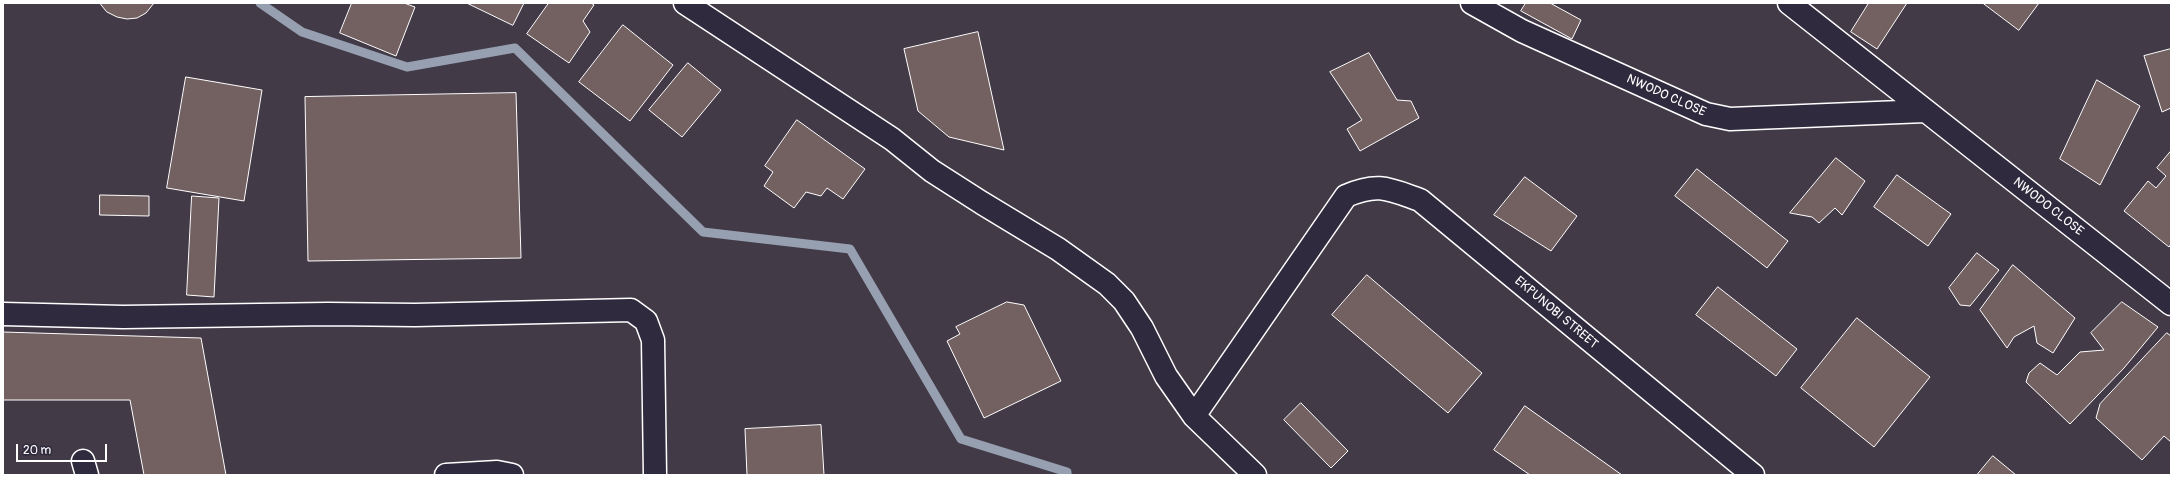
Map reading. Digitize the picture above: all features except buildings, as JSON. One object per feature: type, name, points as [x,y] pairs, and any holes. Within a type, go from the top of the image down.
[{"type":"street","points":[[686,3],[892,139],[932,171],[1058,249],[1107,284],[1124,302],[1138,321],[1166,376],[1194,416],[1255,475]]},
{"type":"street","name":"NWODO CLOSE","points":[[1472,3],[1522,31],[1706,114],[1730,119],[1925,111]]},
{"type":"street","name":"NWODO CLOSE","points":[[1789,3],[2171,304]]},
{"type":"street","name":"EKPUNOBI STREET","points":[[1194,416],[1346,196],[1365,188],[1388,188],[1420,200],[1753,475]]},
{"type":"street","points":[[3,314],[124,317],[328,314],[415,315],[631,310],[646,321],[653,340],[655,475]]},
{"type":"street","points":[[446,475],[458,473],[496,472],[512,475]]},
{"type":"waterway","points":[[260,3],[302,32],[407,67],[515,48],[703,232],[850,249],[961,439],[1067,472],[1067,475]]}]
